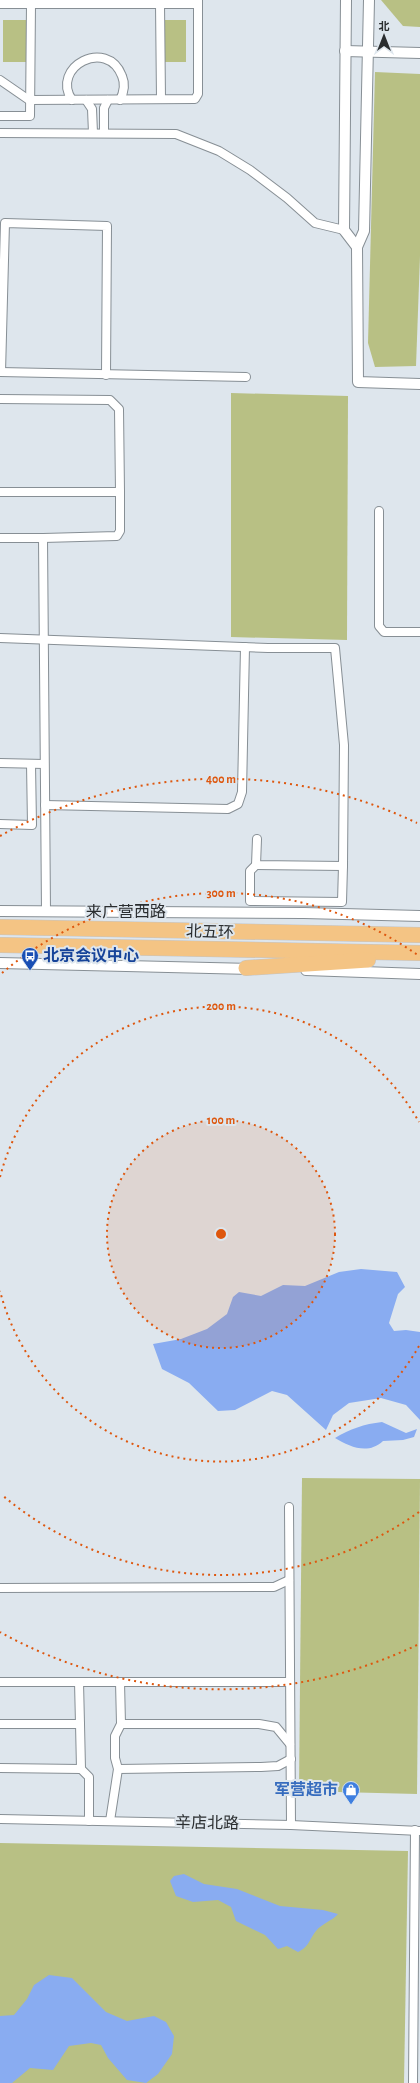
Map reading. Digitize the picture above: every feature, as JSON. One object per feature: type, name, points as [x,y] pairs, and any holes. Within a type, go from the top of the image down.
[{"type":"highway","name":"北五环","points":[[0,927],[420,935]]},
{"type":"highway","name":"北五环","points":[[0,945],[420,954]]},
{"type":"highway","points":[[246,968],[420,954]]},
{"type":"street","points":[[346,0],[344,230],[357,247]]},
{"type":"street","points":[[368,0],[364,232],[357,247],[358,382],[420,384]]},
{"type":"street","points":[[0,4],[55,2],[138,2],[160,4],[198,2],[198,94],[195,99],[29,100],[0,80]]},
{"type":"street","points":[[0,116],[30,116],[30,4]]},
{"type":"street","points":[[160,4],[161,100]]},
{"type":"street","points":[[345,51],[420,53]]},
{"type":"street","points":[[72,100],[68,87],[68,78],[72,69],[83,60],[97,57],[106,59],[114,64],[120,71],[124,89],[120,100]]},
{"type":"street","points":[[86,100],[92,109],[93,133]]},
{"type":"street","points":[[104,133],[104,108],[108,100]]},
{"type":"street","points":[[0,133],[176,134],[219,151],[250,170],[287,198],[315,223],[344,230]]},
{"type":"street","points":[[106,375],[107,226],[2,223],[1,372],[106,375],[246,377]]},
{"type":"street","points":[[0,399],[110,400],[119,408],[120,492],[120,531],[117,536],[0,538]]},
{"type":"street","points":[[0,492],[120,492]]},
{"type":"street","points":[[379,512],[379,626],[384,632],[420,632]]},
{"type":"street","points":[[43,538],[46,912]]},
{"type":"street","points":[[0,638],[246,647],[335,648],[344,745],[342,902],[250,901],[250,871],[256,865],[257,839]]},
{"type":"street","points":[[44,806],[228,809],[238,804],[242,792],[246,647]]},
{"type":"street","points":[[0,763],[44,764]]},
{"type":"street","points":[[31,764],[32,825]]},
{"type":"street","points":[[0,824],[45,825]]},
{"type":"street","points":[[256,865],[343,866]]},
{"type":"street","points":[[290,902],[290,913]]},
{"type":"street","name":"来广营西路","points":[[0,911],[290,913],[420,916]]},
{"type":"street","points":[[0,963],[246,968],[420,974]]},
{"type":"street","points":[[289,1507],[291,1825]]},
{"type":"street","points":[[0,1588],[274,1587],[289,1580]]},
{"type":"street","points":[[0,1682],[290,1682]]},
{"type":"street","points":[[79,1682],[81,1769],[89,1777],[90,1821]]},
{"type":"street","points":[[110,1821],[118,1769],[115,1758],[115,1736],[121,1724],[120,1682]]},
{"type":"street","points":[[0,1724],[80,1724]]},
{"type":"street","points":[[121,1724],[259,1724],[276,1727],[290,1744]]},
{"type":"street","points":[[118,1769],[261,1767],[278,1766],[291,1759]]},
{"type":"street","points":[[0,1768],[81,1769]]},
{"type":"street","name":"辛店北路","points":[[0,1819],[291,1825],[417,1830]]},
{"type":"street","points":[[417,1830],[418,1892],[413,2083],[420,2083]]},
{"type":"green space","points":[[381,0],[420,0],[420,27],[403,26]]},
{"type":"green space","points":[[3,20],[28,20],[27,62],[3,62]]},
{"type":"green space","points":[[162,20],[186,20],[186,62],[162,62]]},
{"type":"green space","points":[[375,72],[420,74],[420,256],[416,366],[375,367],[368,343]]},
{"type":"green space","points":[[231,393],[348,396],[347,640],[231,637]]},
{"type":"green space","points":[[302,1478],[420,1479],[417,1794],[299,1791]]},
{"type":"green space","points":[[0,1843],[408,1851],[404,2083],[0,2083]]},
{"type":"water","points":[[361,1269],[397,1272],[405,1287],[398,1294],[389,1323],[394,1331],[406,1330],[420,1332],[420,1420],[406,1405],[381,1398],[349,1403],[333,1415],[326,1430],[287,1395],[272,1391],[235,1410],[218,1411],[189,1383],[162,1369],[153,1344],[181,1339],[207,1329],[227,1314],[233,1297],[239,1292],[261,1296],[283,1285],[305,1286],[339,1272]]},
{"type":"water","points":[[382,1422],[406,1433],[417,1429],[414,1437],[403,1440],[383,1441],[371,1448],[365,1449],[353,1447],[335,1438],[357,1427]]},
{"type":"water","points":[[184,1874],[204,1884],[237,1889],[280,1906],[323,1910],[338,1914],[318,1929],[302,1950],[298,1952],[287,1946],[278,1949],[265,1935],[236,1921],[231,1907],[218,1900],[193,1902],[176,1896],[170,1881],[174,1876]]},
{"type":"water","points":[[49,1975],[72,1978],[106,2012],[127,2021],[154,2016],[166,2022],[174,2036],[172,2054],[158,2074],[146,2083],[127,2080],[108,2058],[101,2045],[91,2043],[69,2046],[53,2070],[30,2068],[12,2083],[0,2083],[0,2016],[14,2015],[27,1999],[34,1985]]},
{"type":"place","name":"北京会议中心","points":[[30,971]]},
{"type":"place","name":"军营超市","points":[[351,1805]]}]
